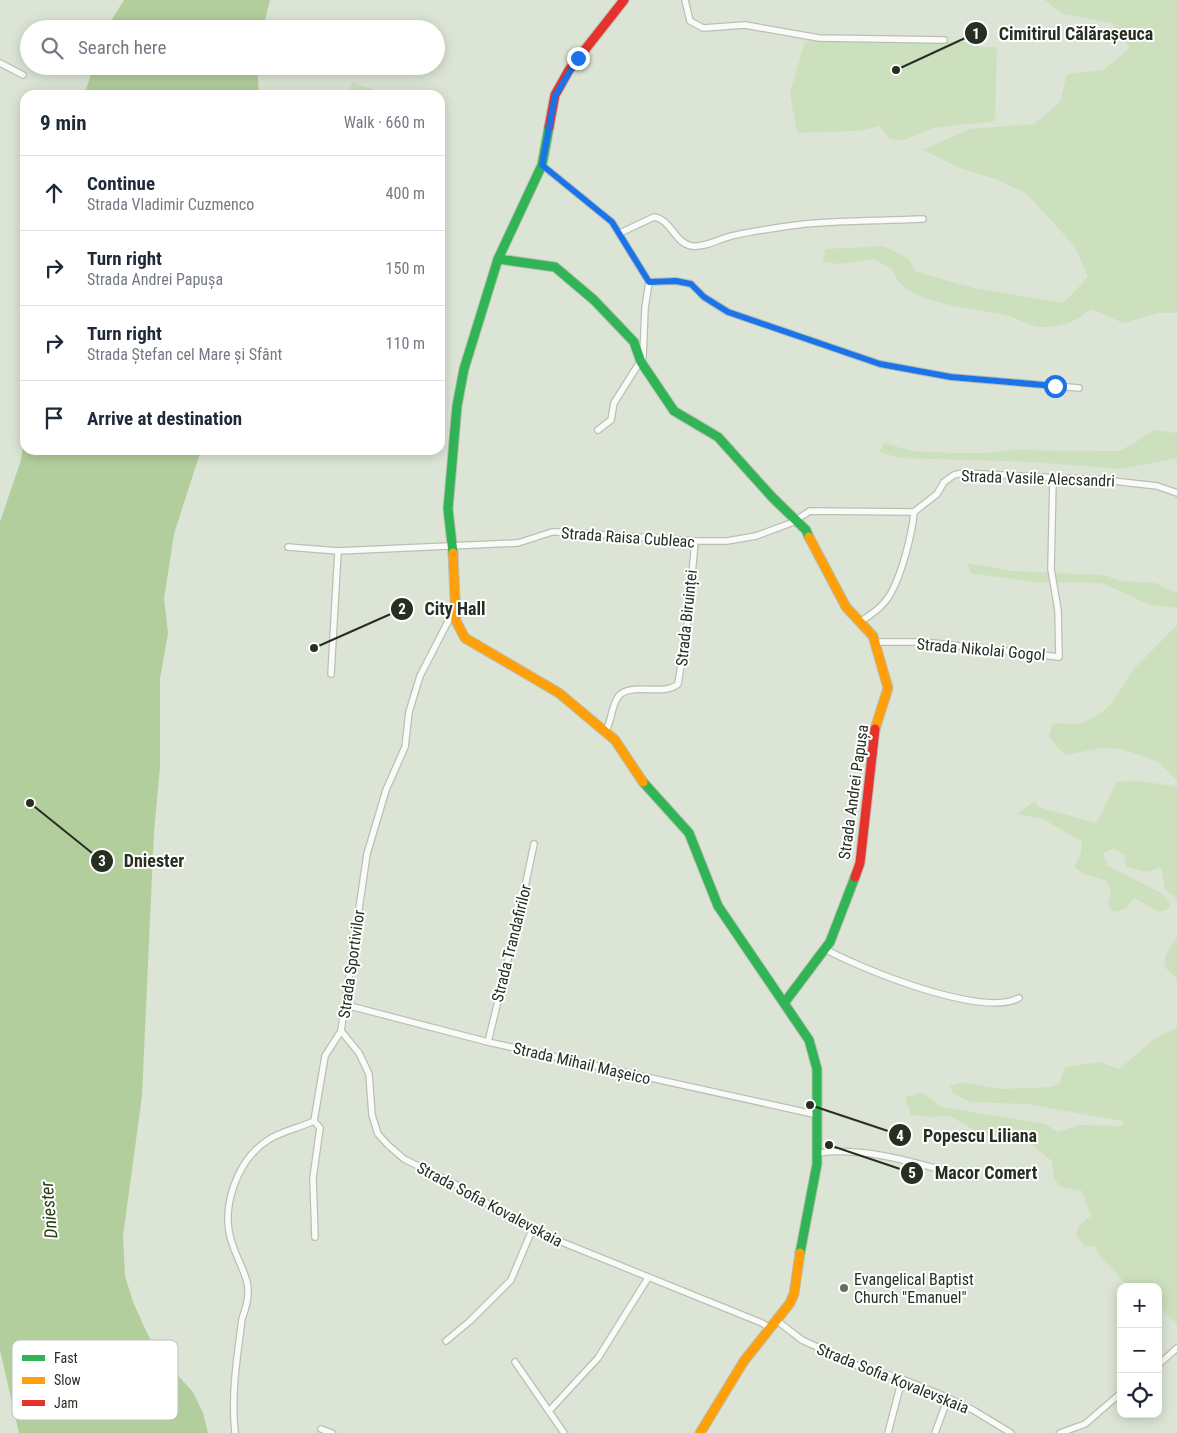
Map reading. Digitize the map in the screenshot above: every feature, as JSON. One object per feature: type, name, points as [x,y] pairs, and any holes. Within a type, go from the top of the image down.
[{"type":"main road","points":[[624,0],[569,70],[555,96],[542,165],[498,259],[460,389],[448,509],[456,622],[465,638],[560,693],[606,730],[622,749],[644,783],[683,824],[695,848],[718,906],[785,1002],[813,1051],[817,1069],[818,1153],[805,1219],[794,1294],[744,1361],[700,1433]]},
{"type":"main road","name":"Strada Andrei Papușa","points":[[498,259],[551,266],[560,270],[594,300],[634,342],[641,362],[674,412],[718,437],[772,497],[809,534],[837,592],[860,622],[868,629],[876,645],[888,688],[873,737],[860,862],[830,942],[785,1002]]},
{"type":"street","points":[[686,0],[690,21],[702,28],[745,25],[820,38],[944,40]]},
{"type":"street","points":[[0,63],[20,73]]},
{"type":"street","points":[[542,165],[612,222],[649,282],[641,362],[614,403],[611,420],[598,430]]},
{"type":"street","points":[[620,233],[656,217],[667,222],[674,234],[690,246],[699,246],[735,235],[806,224],[923,219]]},
{"type":"street","points":[[649,282],[676,281],[691,284],[704,297],[728,312],[880,364],[951,377],[1079,388]]},
{"type":"street","name":"Strada Vasile Alecsandri","points":[[914,512],[937,494],[944,482],[954,475],[1016,474],[1053,479],[1104,480],[1149,485],[1177,493]]},
{"type":"street","name":"Strada Nikolai Gogol","points":[[876,645],[880,642],[925,642],[1059,656],[1058,610],[1050,569],[1053,479]]},
{"type":"street","points":[[795,519],[804,513],[820,510],[866,513],[914,512],[909,540],[891,594],[878,610],[860,622]]},
{"type":"street","name":"Strada Raisa Cubleac","points":[[288,547],[338,550],[451,544],[518,543],[558,532],[695,541],[727,541],[748,538],[795,519]]},
{"type":"street","name":"Strada Biruinței","points":[[606,730],[618,696],[625,691],[642,689],[668,690],[678,684],[688,620],[695,541]]},
{"type":"street","points":[[331,674],[338,550]]},
{"type":"street","name":"Strada Sportivilor","points":[[315,1237],[313,1178],[320,1128],[314,1121],[325,1056],[341,1031],[367,854],[386,790],[403,756],[409,712],[420,676],[455,608]]},
{"type":"street","name":"Strada Trandafirilor","points":[[488,1042],[534,844]]},
{"type":"street","points":[[826,948],[848,961],[939,994],[998,1002],[1009,1002],[1019,998]]},
{"type":"street","name":"Strada Mihail Mașeico","points":[[346,1005],[488,1042],[818,1115]]},
{"type":"street","name":"Strada Sofia Kovalevskaia","points":[[341,1031],[365,1063],[372,1091],[374,1123],[388,1145],[404,1159],[455,1184],[532,1230],[762,1323],[770,1328]]},
{"type":"street","points":[[235,1433],[232,1402],[233,1387],[242,1319],[246,1309],[249,1285],[232,1241],[230,1203],[234,1184],[249,1157],[258,1148],[276,1136],[314,1121]]},
{"type":"street","points":[[818,1153],[834,1151],[896,1159],[969,1177]]},
{"type":"street","points":[[446,1341],[470,1321],[511,1280],[532,1230]]},
{"type":"street","points":[[549,1411],[598,1358],[648,1278]]},
{"type":"street","name":"Strada Sofia Kovalevskaia","points":[[776,1320],[802,1340],[856,1365],[902,1379],[948,1398],[973,1410],[1011,1433]]},
{"type":"street","points":[[1162,1362],[1177,1348]]},
{"type":"street","points":[[515,1362],[564,1433]]},
{"type":"street","points":[[888,1433],[902,1379]]},
{"type":"street","points":[[1060,1433],[1085,1424],[1117,1396]]},
{"type":"street","points":[[935,1433],[948,1398]]},
{"type":"street","points":[[321,1429],[332,1433]]},
{"type":"shaded area","points":[[1044,0],[1177,0],[1177,313],[1159,313],[1123,323],[1091,309],[1081,317],[1064,324],[1040,327],[1006,315],[956,306],[923,297],[909,290],[899,281],[893,270],[874,259],[839,264],[823,262],[825,249],[883,246],[908,258],[916,272],[974,288],[1063,303],[1088,277],[1075,247],[1027,194],[998,180],[957,167],[923,150],[969,129],[1034,124],[1060,102],[1067,74],[1103,70],[1130,48],[1112,23],[1063,14]]},
{"type":"shaded area","points":[[805,41],[971,42],[977,43],[980,47],[997,47],[995,121],[933,128],[904,140],[890,139],[880,126],[858,131],[797,133],[790,93]]},
{"type":"shaded area","points":[[352,82],[374,90],[350,90]]},
{"type":"shaded area","points":[[1153,430],[1177,433],[1177,458],[1121,469],[1031,462],[900,458],[879,452],[884,443],[912,451],[952,453],[986,453],[1013,450],[1118,451],[1133,444]]},
{"type":"shaded area","points":[[968,563],[1011,571],[1105,575],[1121,581],[1155,583],[1174,592],[1177,591],[1177,608],[1150,605],[1102,583],[1033,582],[970,573]]},
{"type":"shaded area","points":[[1177,625],[1177,780],[1157,761],[1122,749],[1102,748],[1066,755],[1058,748],[1049,736],[1053,723],[1081,724],[1102,712],[1113,702],[1132,671]]},
{"type":"shaded area","points":[[1142,781],[1177,787],[1177,899],[1165,889],[1161,867],[1147,872],[1126,867],[1124,855],[1114,848],[1103,853],[1108,866],[1161,893],[1170,902],[1169,909],[1159,912],[1134,898],[1126,909],[1113,912],[1108,903],[1111,893],[1107,881],[1084,874],[1074,867],[1081,853],[1082,842],[1043,819],[1016,814],[1035,801],[1038,807],[1097,823],[1116,782]]},
{"type":"shaded area","points":[[1177,938],[1177,980],[1166,968],[1165,960]]},
{"type":"shaded area","points":[[1177,1027],[1177,1324],[1162,1309],[1162,1283],[1125,1283],[1099,1255],[1094,1246],[1085,1247],[1076,1235],[1079,1225],[1091,1216],[1082,1191],[1061,1187],[1054,1179],[1052,1161],[1029,1143],[976,1131],[950,1116],[930,1117],[911,1115],[905,1097],[922,1092],[942,1107],[1046,1124],[1057,1132],[1079,1125],[1123,1126],[1123,1121],[1026,1104],[971,1102],[953,1094],[950,1086],[962,1082],[1000,1089],[1052,1087],[1059,1084],[1065,1067],[1100,1062],[1119,1069],[1153,1040]]},
{"type":"water","points":[[124,0],[270,0],[265,20],[112,20]]},
{"type":"water","points":[[91,75],[258,75],[259,90],[86,90]]},
{"type":"water","points":[[22,455],[199,455],[174,534],[164,599],[168,633],[160,679],[160,767],[154,832],[142,1096],[123,1236],[125,1276],[133,1302],[151,1340],[12,1340],[12,1402],[0,1350],[0,522]]},
{"type":"water","points":[[178,1376],[193,1392],[203,1413],[208,1433],[19,1433],[16,1420],[178,1420]]},
{"type":"traffic: fast","points":[[453,553],[448,509],[457,406],[464,369],[498,259],[542,165],[549,127]]},
{"type":"traffic: fast","points":[[498,259],[555,267],[594,300],[634,342],[641,362],[674,411],[718,437],[772,497],[806,530],[809,537]]},
{"type":"traffic: fast","points":[[643,782],[689,833],[718,906],[809,1040],[817,1069],[817,1164],[800,1253]]},
{"type":"traffic: fast","points":[[785,1002],[830,942],[855,877]]},
{"type":"traffic: slow","points":[[809,537],[846,607],[873,636],[888,688],[875,729]]},
{"type":"traffic: slow","points":[[453,553],[456,621],[465,638],[559,693],[615,740],[643,782]]},
{"type":"traffic: slow","points":[[700,1433],[744,1361],[790,1303],[794,1294],[800,1253]]},
{"type":"traffic: jam","points":[[549,127],[555,95],[569,70],[624,0]]},
{"type":"traffic: jam","points":[[855,877],[860,863],[875,729]]},
{"type":"place","name":"Cimitirul Călărașeuca","points":[[896,70]]},
{"type":"place","name":"City Hall","points":[[314,648]]},
{"type":"place","name":"Dniester","points":[[30,803]]},
{"type":"place","name":"Popescu Liliana","points":[[810,1105]]},
{"type":"place","name":"Macor Comert","points":[[829,1145]]},
{"type":"place","name":"Evangelical Baptist Church \"Emanuel\"","points":[[844,1288]]},
{"type":"route","points":[[578,58],[555,96],[542,165],[612,222],[649,282],[676,281],[691,284],[704,297],[728,312],[758,324],[880,364],[951,377],[1055,386]]}]
